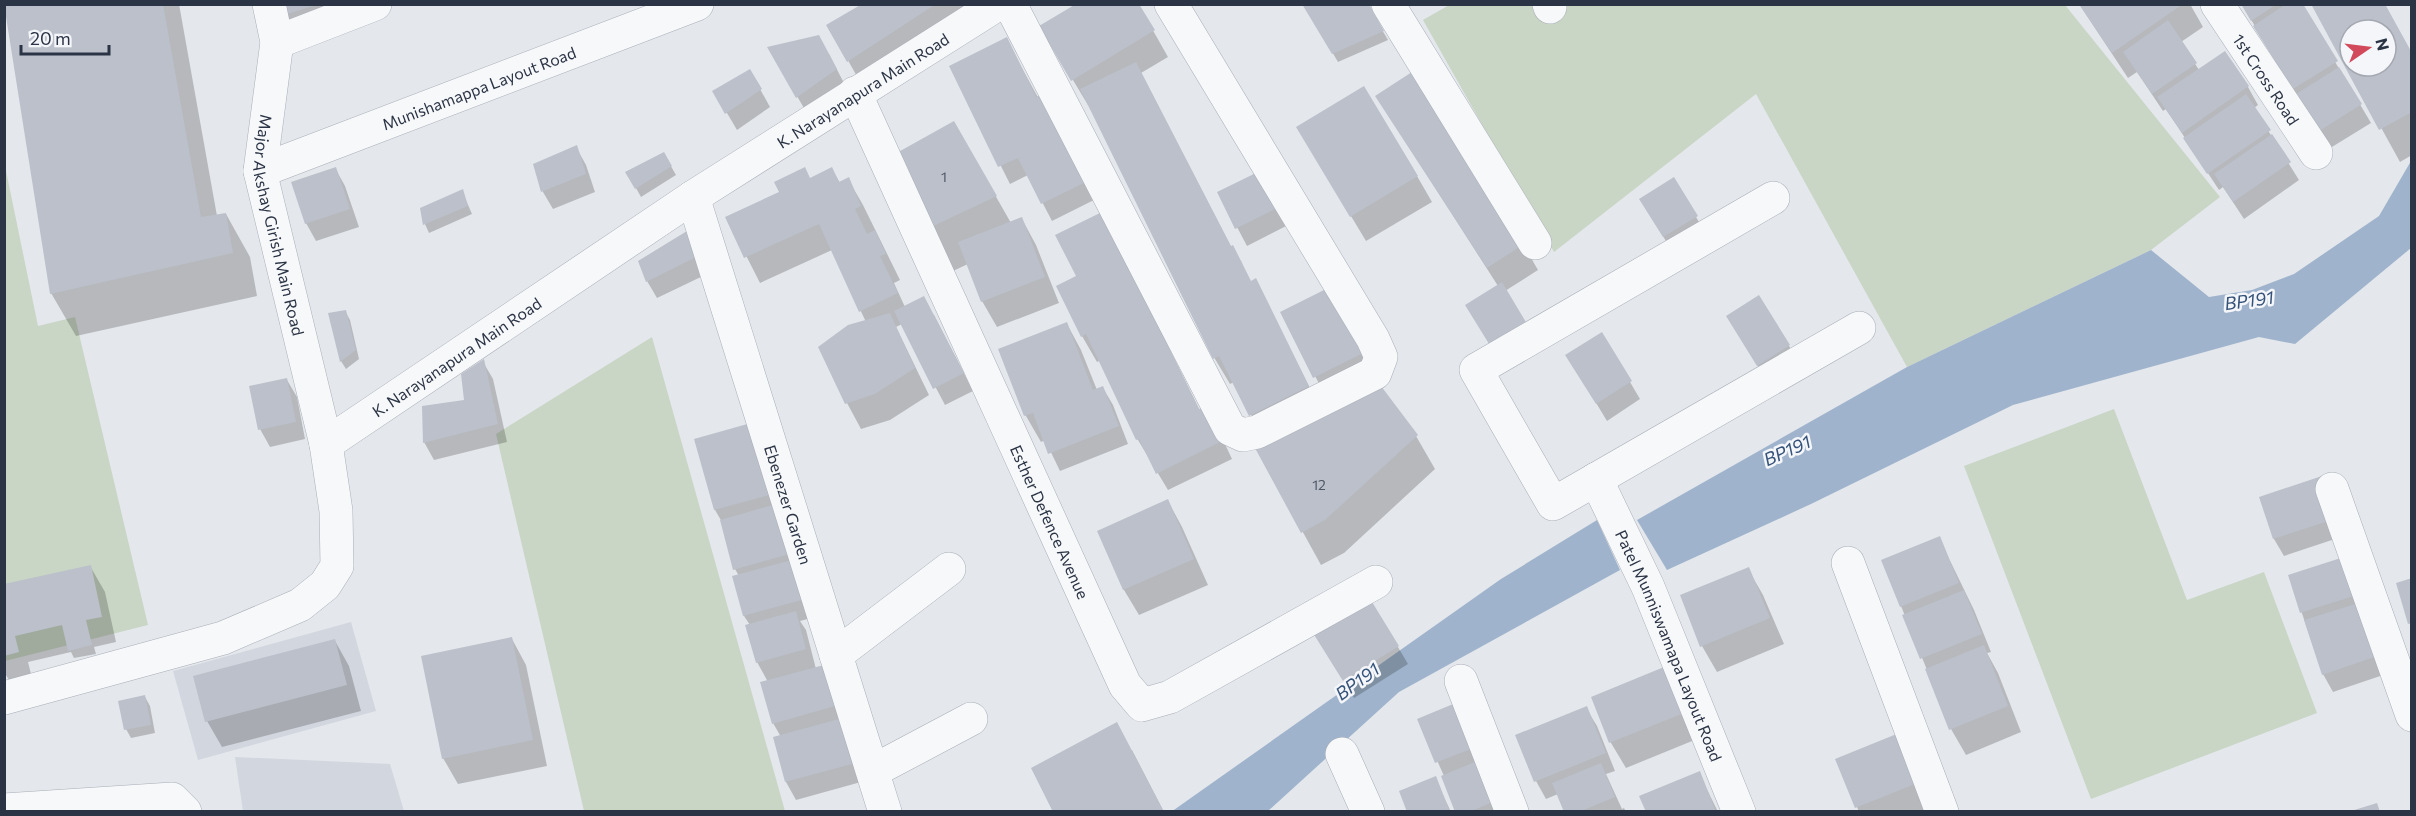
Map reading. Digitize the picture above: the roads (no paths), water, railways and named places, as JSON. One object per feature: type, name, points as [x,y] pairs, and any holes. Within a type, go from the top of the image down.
[{"type":"street","name":"Major Akshay Girish Main Road","points":[[269,4],[277,42],[260,171],[326,444]]},
{"type":"street","points":[[277,42],[375,4]]},
{"type":"street","name":"Munishamappa Layout Road","points":[[260,171],[697,4]]},
{"type":"street","name":"K. Narayanapura Main Road","points":[[326,444],[693,197],[998,4]]},
{"type":"street","points":[[1010,4],[1230,429],[1242,435],[1257,432],[1375,373],[1381,357],[1367,329],[1172,4]]},
{"type":"street","points":[[1388,4],[1535,243]]},
{"type":"street","name":"1st Cross Road","points":[[2217,4],[2316,153]]},
{"type":"street","name":"Esther Defence Avenue","points":[[855,93],[1125,685],[1142,705],[1170,697],[1376,582]]},
{"type":"street","name":"Ebenezer Garden","points":[[693,197],[885,812]]},
{"type":"street","points":[[1773,198],[1476,370],[1553,504],[1859,328]]},
{"type":"street","points":[[4,698],[223,638],[300,605],[325,585],[337,566],[336,511],[326,444]]},
{"type":"street","name":"Patel Munniswamapa Layout Road","points":[[1596,479],[1648,587],[1739,812]]},
{"type":"street","points":[[2332,489],[2412,715]]},
{"type":"street","points":[[1848,563],[1942,812]]},
{"type":"street","points":[[836,655],[949,569]]},
{"type":"street","points":[[1461,681],[1512,812]]},
{"type":"street","points":[[873,771],[970,719]]},
{"type":"street","points":[[1342,754],[1368,812]]},
{"type":"street","points":[[4,810],[172,799],[185,812]]},
{"type":"water","name":"BP191","points":[[2411,161],[2411,248],[2295,344],[2259,337],[2013,405],[1811,504],[1667,570],[1637,520],[1907,367],[2151,250],[2209,297],[2252,290],[2294,274],[2379,216]]},
{"type":"water","name":"BP191","points":[[1597,520],[1620,570],[1399,692],[1268,811],[1171,812],[1501,579]]}]
